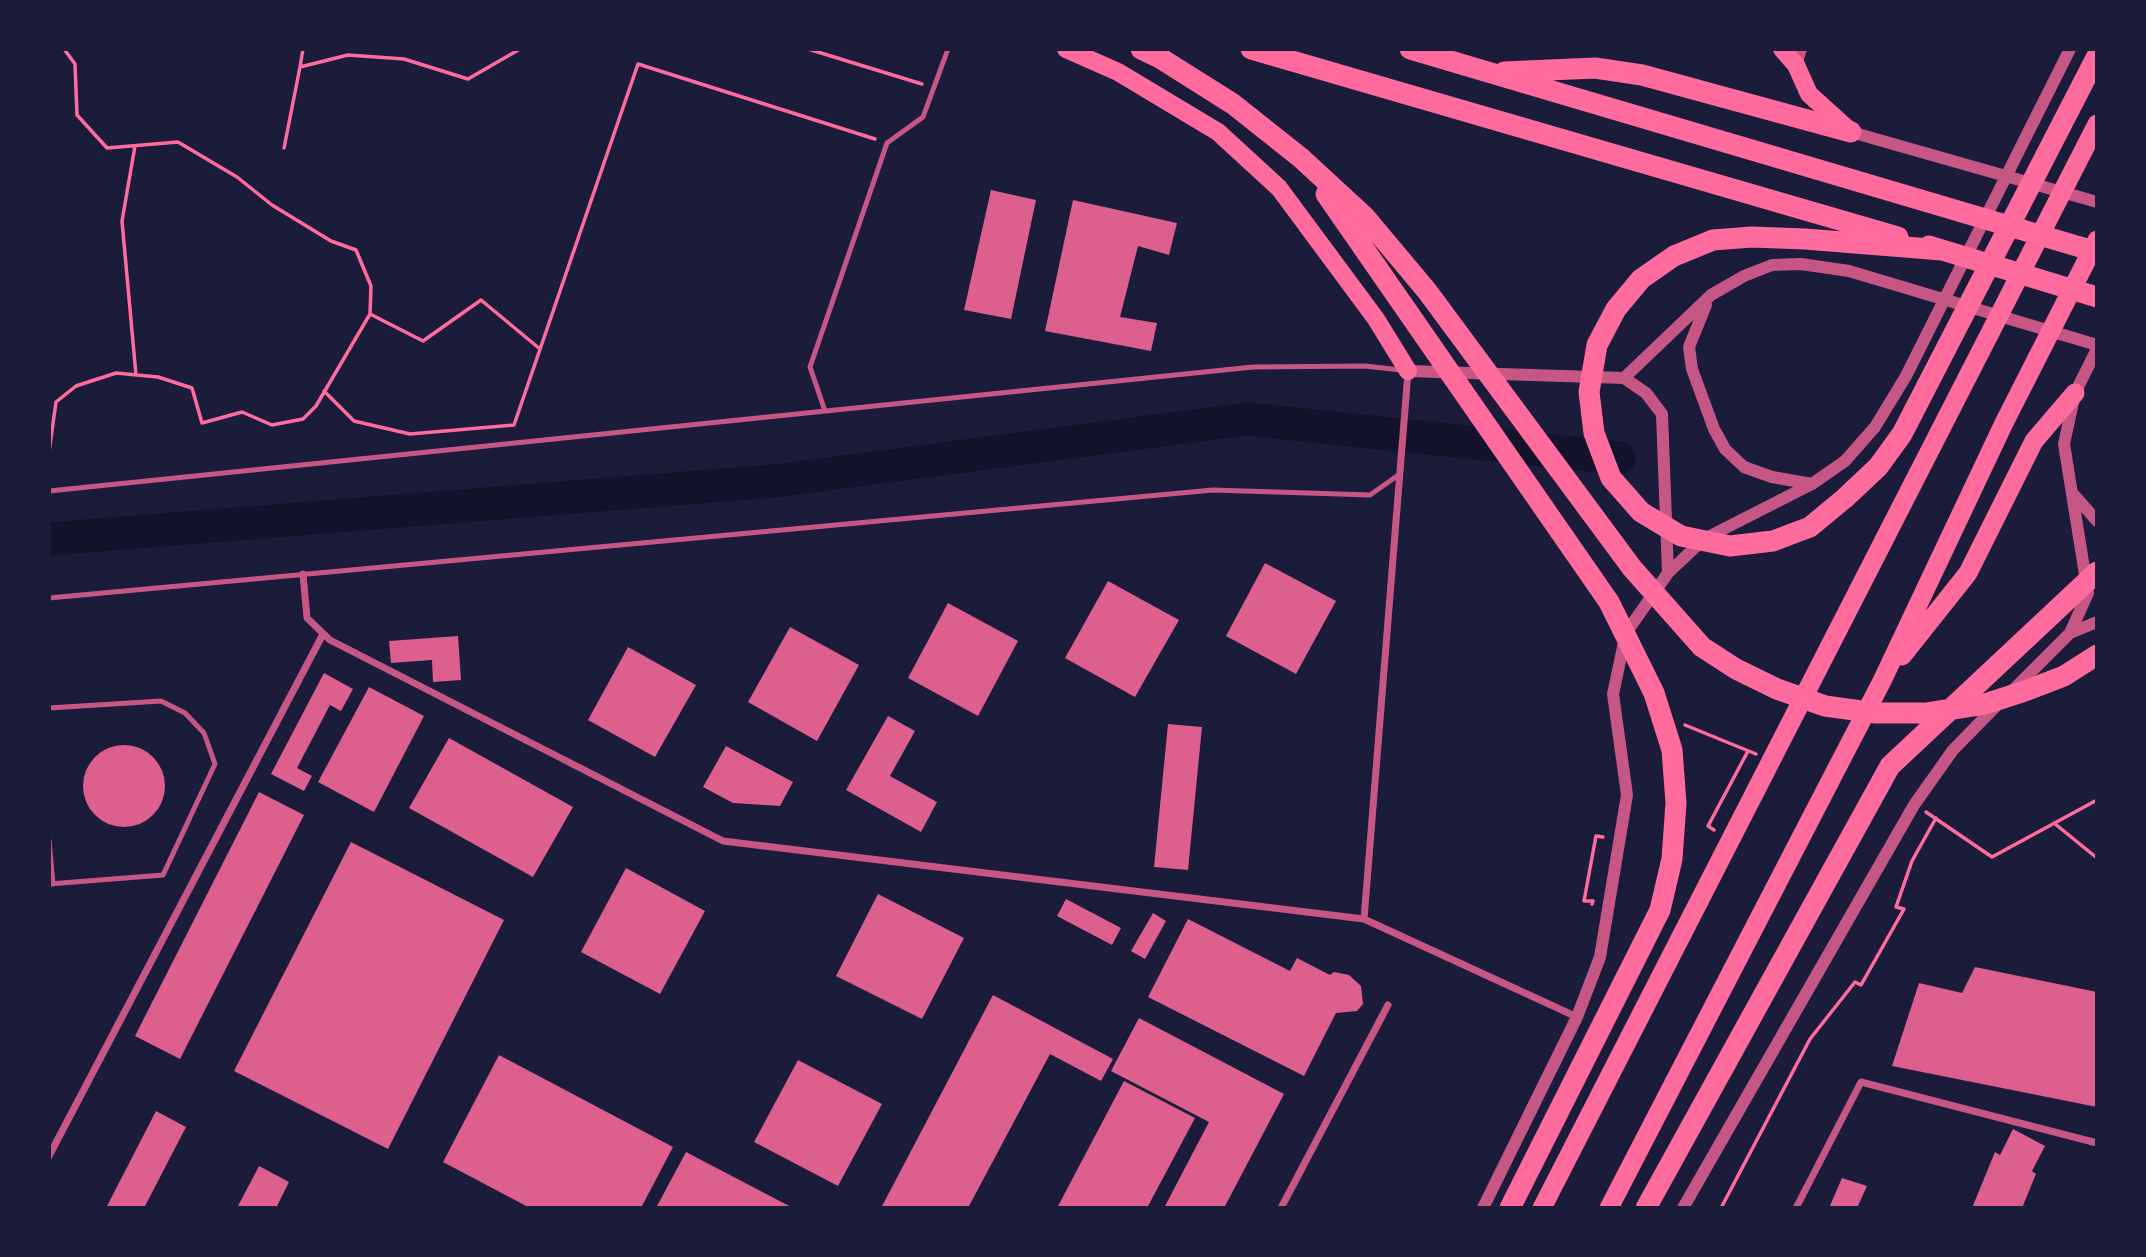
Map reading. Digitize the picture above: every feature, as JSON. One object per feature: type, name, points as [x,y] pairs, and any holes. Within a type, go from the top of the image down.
[{"type":"highway","points":[[1141,49],[1233,104],[1301,158],[1365,217],[1427,291],[1632,568],[1702,647],[1736,669],[1777,689],[1825,706],[1876,713],[1927,713],[1985,705],[2064,676],[2097,655]]},
{"type":"highway","points":[[1251,49],[2097,297]]},
{"type":"highway","points":[[1410,49],[2097,252]]},
{"type":"highway","points":[[1942,250],[1752,237],[1713,240],[1674,256],[1641,279],[1616,309],[1597,345],[1589,393],[1594,433],[1611,478],[1641,512],[1681,536],[1730,546],[1773,541],[1810,527],[1878,467],[1902,434],[2097,56]]},
{"type":"highway","points":[[1488,73],[1595,68],[1642,75],[1851,132]]},
{"type":"highway","points":[[1542,1208],[2097,124]]},
{"type":"highway","points":[[1301,158],[1609,602],[1637,653],[1672,750],[1676,803],[1672,859],[1660,910],[1510,1208]]},
{"type":"highway","points":[[1609,1208],[1882,681],[2004,424],[2097,240]]},
{"type":"highway","points":[[1882,681],[1968,573],[2034,441],[2075,393]]},
{"type":"highway","points":[[1646,1208],[1890,766],[2097,572]]},
{"type":"main road","points":[[1066,49],[1118,72],[1218,132],[1279,188],[1376,319],[1408,371]]},
{"type":"main road","points":[[1782,49],[1799,57],[1809,94],[1851,132]]},
{"type":"street","points":[[1482,1208],[1577,1017],[1600,957],[1627,795],[1613,694],[1626,633],[1668,573],[1704,539],[1812,484],[1845,461],[1875,428],[1906,376],[2053,88],[2070,49]]},
{"type":"street","points":[[1851,132],[2097,202]]},
{"type":"street","points":[[1624,377],[1711,295],[1744,276],[1772,265],[1801,264],[1849,271],[2097,347],[2075,393],[2064,444],[2088,593],[2070,633],[1953,750],[1914,805],[1683,1208]]},
{"type":"street","points":[[1711,295],[1695,327],[1689,347],[1692,369],[1714,429],[1725,449],[1744,467],[1772,477],[1812,484]]},
{"type":"street","points":[[1364,919],[1397,476],[1408,371],[1624,377],[1646,393],[1662,414],[1668,573]]},
{"type":"street","points":[[2073,494],[2097,521]]},
{"type":"street","points":[[303,574],[307,618],[323,634],[351,651],[723,841],[1364,919],[1577,1017]]},
{"type":"street","points":[[2070,633],[2097,622]]},
{"type":"street","points":[[49,1156],[323,634]]},
{"type":"street","points":[[1281,1208],[1388,1005]]},
{"type":"street","points":[[1796,1208],[1861,1082],[2097,1143]]},
{"type":"lane","points":[[825,411],[810,367],[887,143],[923,117],[948,49]]},
{"type":"lane","points":[[49,491],[1253,368],[1365,366],[1408,371]]},
{"type":"lane","points":[[49,598],[1213,490],[1370,495],[1397,476]]},
{"type":"lane","points":[[49,708],[160,701],[185,713],[204,733],[215,764],[163,874],[51,884],[49,840]]},
{"type":"path","points":[[49,452],[56,402],[76,386],[116,373],[158,377],[192,388],[202,423],[242,412],[272,425],[303,419],[324,391],[370,314],[371,286],[356,250],[331,242],[272,205],[237,177],[178,142],[107,148],[77,115],[75,64],[64,49]]},
{"type":"path","points":[[284,148],[303,49]]},
{"type":"path","points":[[300,68],[348,55],[359,55],[404,59],[468,79],[520,49]]},
{"type":"path","points":[[808,49],[934,88]]},
{"type":"path","points":[[324,391],[354,421],[410,434],[514,425],[638,64],[887,143]]},
{"type":"path","points":[[135,146],[122,221],[136,375]]},
{"type":"path","points":[[370,314],[423,341],[481,300],[540,349]]},
{"type":"path","points":[[1716,831],[1708,826],[1748,751]]},
{"type":"path","points":[[1721,1208],[1811,1039],[1855,982],[1861,985],[1904,909],[1896,907],[1912,861],[1936,818],[1992,857],[2097,800]]},
{"type":"path","points":[[2054,823],[2097,858]]},
{"type":"path","points":[[1592,901],[1584,901],[1596,836],[1603,837]]},
{"type":"building","points":[[991,190],[1036,200],[1011,319],[964,310]]},
{"type":"building","points":[[1073,200],[1177,223],[1169,255],[1138,246],[1120,317],[1157,323],[1151,351],[1045,331]]},
{"type":"building","points":[[1265,563],[1336,601],[1296,674],[1226,636]]},
{"type":"building","points":[[1108,581],[1179,620],[1135,697],[1065,658]]},
{"type":"building","points":[[948,603],[1018,641],[978,716],[908,678]]},
{"type":"building","points":[[790,627],[859,665],[817,741],[748,702]]},
{"type":"building","points":[[458,636],[461,680],[433,682],[432,660],[391,663],[389,641]]},
{"type":"building","points":[[628,647],[696,685],[655,757],[588,720]]},
{"type":"building","points":[[324,673],[353,689],[341,711],[330,705],[297,768],[312,776],[304,791],[271,774]]},
{"type":"building","points":[[369,687],[424,716],[374,812],[318,782]]},
{"type":"building","points":[[888,716],[915,731],[890,776],[937,802],[921,832],[846,790]]},
{"type":"building","points":[[1168,724],[1202,727],[1188,870],[1154,867]]},
{"type":"building","points":[[449,738],[573,807],[533,877],[409,808]]},
{"type":"building","points":[[124,745],[140,748],[153,757],[162,770],[165,786],[162,802],[153,815],[140,824],[124,827],[108,824],[95,815],[86,802],[83,786],[86,770],[95,757],[108,748]]},
{"type":"building","points":[[726,746],[793,782],[780,806],[733,803],[703,787]]},
{"type":"building","points":[[259,792],[304,815],[180,1059],[135,1036]]},
{"type":"building","points":[[351,842],[504,920],[388,1149],[234,1071]]},
{"type":"building","points":[[626,868],[705,911],[660,994],[581,952]]},
{"type":"building","points":[[878,894],[964,938],[922,1019],[836,976]]},
{"type":"building","points":[[1066,899],[1121,928],[1112,945],[1057,916]]},
{"type":"building","points":[[1153,913],[1166,921],[1145,959],[1131,951]]},
{"type":"building","points":[[1188,919],[1290,971],[1297,958],[1330,975],[1334,972],[1349,975],[1361,986],[1363,1004],[1357,1011],[1336,1013],[1304,1076],[1148,997]]},
{"type":"building","points":[[1975,967],[2097,992],[2097,1107],[1892,1066],[1919,983],[1962,993]]},
{"type":"building","points":[[993,995],[1113,1059],[1101,1081],[1050,1054],[968,1208],[881,1208]]},
{"type":"building","points":[[1139,1018],[1284,1094],[1224,1208],[1164,1208],[1209,1122],[1111,1071]]},
{"type":"building","points":[[499,1055],[673,1147],[641,1208],[530,1208],[443,1162]]},
{"type":"building","points":[[798,1060],[882,1104],[838,1186],[754,1142]]},
{"type":"building","points":[[1124,1081],[1195,1118],[1147,1208],[1057,1208]]},
{"type":"building","points":[[156,1111],[186,1127],[144,1208],[106,1208]]},
{"type":"building","points":[[2013,1129],[2045,1146],[2032,1171],[2036,1174],[2022,1208],[1972,1208],[1995,1152],[2000,1155]]},
{"type":"building","points":[[686,1152],[793,1208],[656,1208]]},
{"type":"building","points":[[259,1166],[289,1182],[276,1208],[237,1208]]},
{"type":"building","points":[[1842,1178],[1867,1186],[1857,1208],[1829,1208]]},
{"type":"waterway","points":[[49,539],[774,481],[1247,419],[1619,458]]}]
